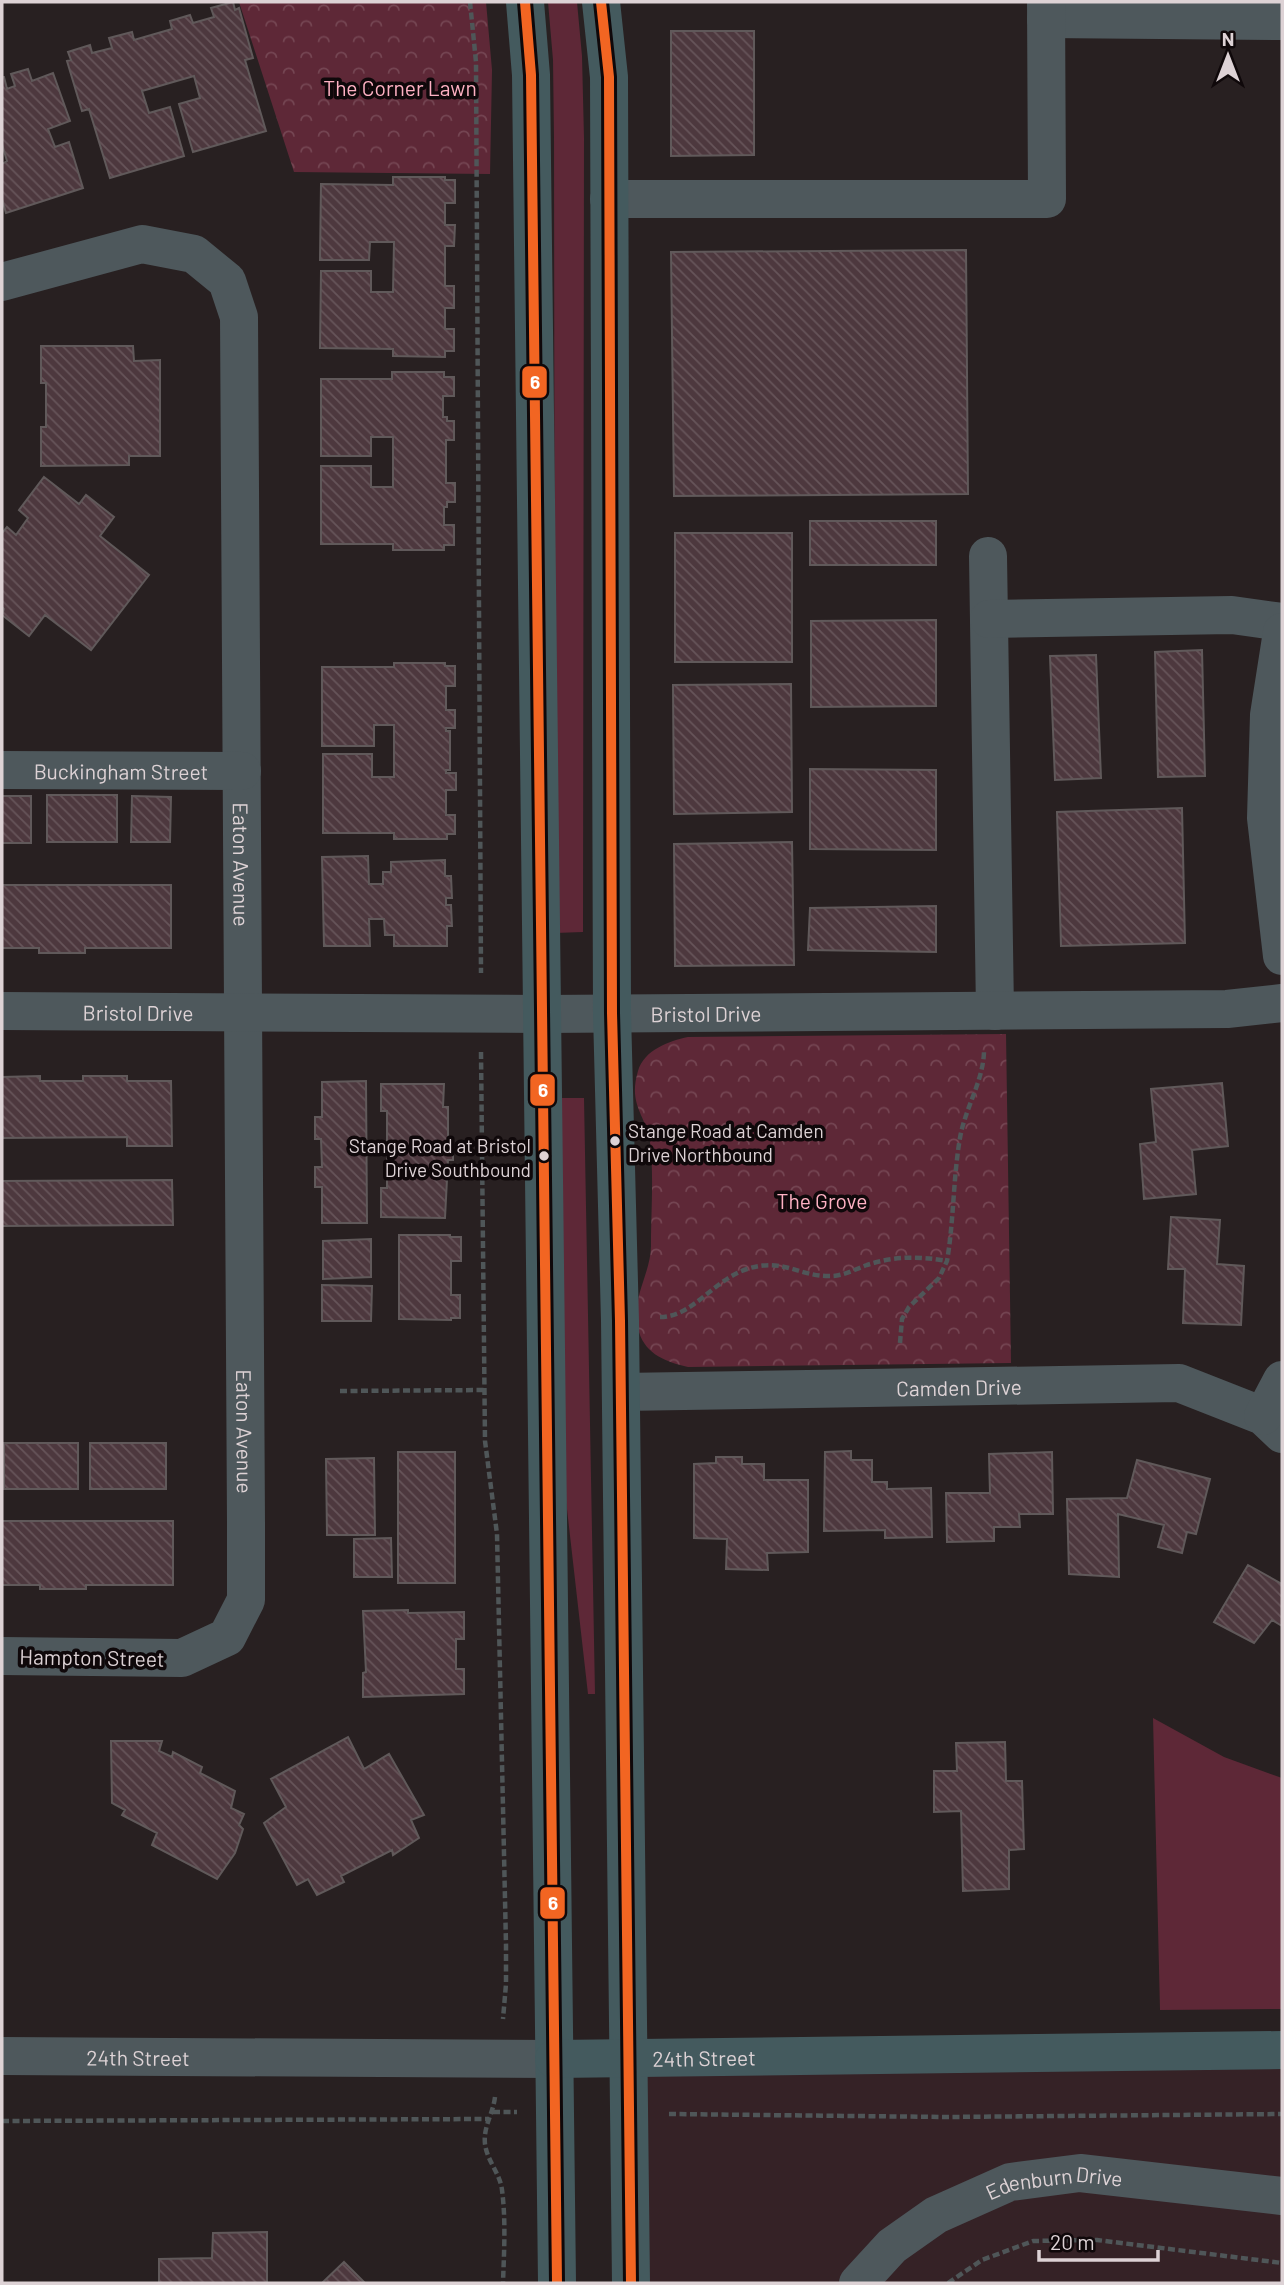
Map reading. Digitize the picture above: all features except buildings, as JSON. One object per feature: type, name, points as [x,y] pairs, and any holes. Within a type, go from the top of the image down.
[{"type":"main road","points":[[526,2],[531,75],[557,2283]]},
{"type":"main road","points":[[601,2],[608,77],[612,1013],[621,1392],[631,2283]]},
{"type":"main road","name":"24th Street","points":[[554,2059],[1282,2050]]},
{"type":"street","points":[[609,199],[1047,199],[1046,10],[1282,20]]},
{"type":"street","name":"Eaton Avenue","points":[[2,282],[142,244],[194,254],[228,281],[239,317],[245,1011],[246,1600],[228,1637],[182,1658]]},
{"type":"street","points":[[988,556],[989,1011]]},
{"type":"street","points":[[989,619],[1232,615],[1282,622]]},
{"type":"street","points":[[1282,632],[1269,715],[1266,818],[1282,956]]},
{"type":"street","name":"Buckingham Street","points":[[2,770],[242,771]]},
{"type":"street","name":"Bristol Drive","points":[[2,1011],[542,1014],[1227,1009],[1282,1003]]},
{"type":"street","points":[[1272,1425],[1282,1380]]},
{"type":"street","name":"Camden Drive","points":[[621,1392],[1179,1383],[1272,1425]]},
{"type":"street","name":"Hampton Street","points":[[2,1656],[182,1658]]},
{"type":"street","name":"24th Street","points":[[2,2056],[554,2059]]},
{"type":"street","name":"Edenburn Drive","points":[[858,2283],[892,2246],[936,2215],[1010,2182],[1080,2174],[1282,2196]]},
{"type":"path","points":[[470,2],[476,62],[482,983]]},
{"type":"path","points":[[900,1343],[902,1320],[909,1307],[939,1278],[947,1261],[960,1139],[984,1056],[989,1011]]},
{"type":"path","points":[[482,1044],[485,1441],[497,1534],[506,1984]]},
{"type":"path","points":[[660,1318],[672,1318],[684,1313],[726,1278],[769,1264],[821,1276],[836,1276],[896,1258],[918,1256],[947,1261]]},
{"type":"path","points":[[340,1391],[484,1390]]},
{"type":"path","points":[[493,2112],[485,2128],[486,2148],[502,2188],[505,2225],[503,2283]]},
{"type":"path","points":[[712,2114],[946,2117],[1282,2113]]},
{"type":"path","points":[[2,2121],[489,2119]]},
{"type":"path","points":[[948,2283],[982,2260],[1033,2241],[1097,2240],[1282,2263]]},
{"type":"shaded area","points":[[1282,2050],[1282,2283],[631,2283],[628,2059]]},
{"type":"green space","name":"The Corner Lawn","points":[[239,2],[486,2],[492,70],[490,174],[294,172]]},
{"type":"green space","points":[[548,2],[577,2],[582,56],[584,138],[583,932],[555,933],[554,138],[553,60]]},
{"type":"green space","name":"The Grove","points":[[1006,1034],[1011,1363],[688,1367],[665,1360],[652,1352],[642,1340],[636,1321],[638,1299],[650,1255],[652,1166],[648,1132],[635,1092],[638,1071],[651,1052],[665,1044],[688,1037]]},
{"type":"green space","points":[[555,1098],[584,1098],[595,1694],[588,1694],[563,1474]]},
{"type":"green space","points":[[1153,1718],[1224,1757],[1282,1778],[1282,2009],[1160,2010]]},
{"type":"transit line","name":"6","points":[[525,2],[531,75],[557,2283]]},
{"type":"transit line","name":"6","points":[[601,2],[609,77],[612,1013],[620,1321],[631,2283]]},
{"type":"place","name":"Stange Road at Camden Drive Northbound","points":[[615,1141]]},
{"type":"place","name":"Stange Road at Bristol Drive Southbound","points":[[544,1156]]}]
